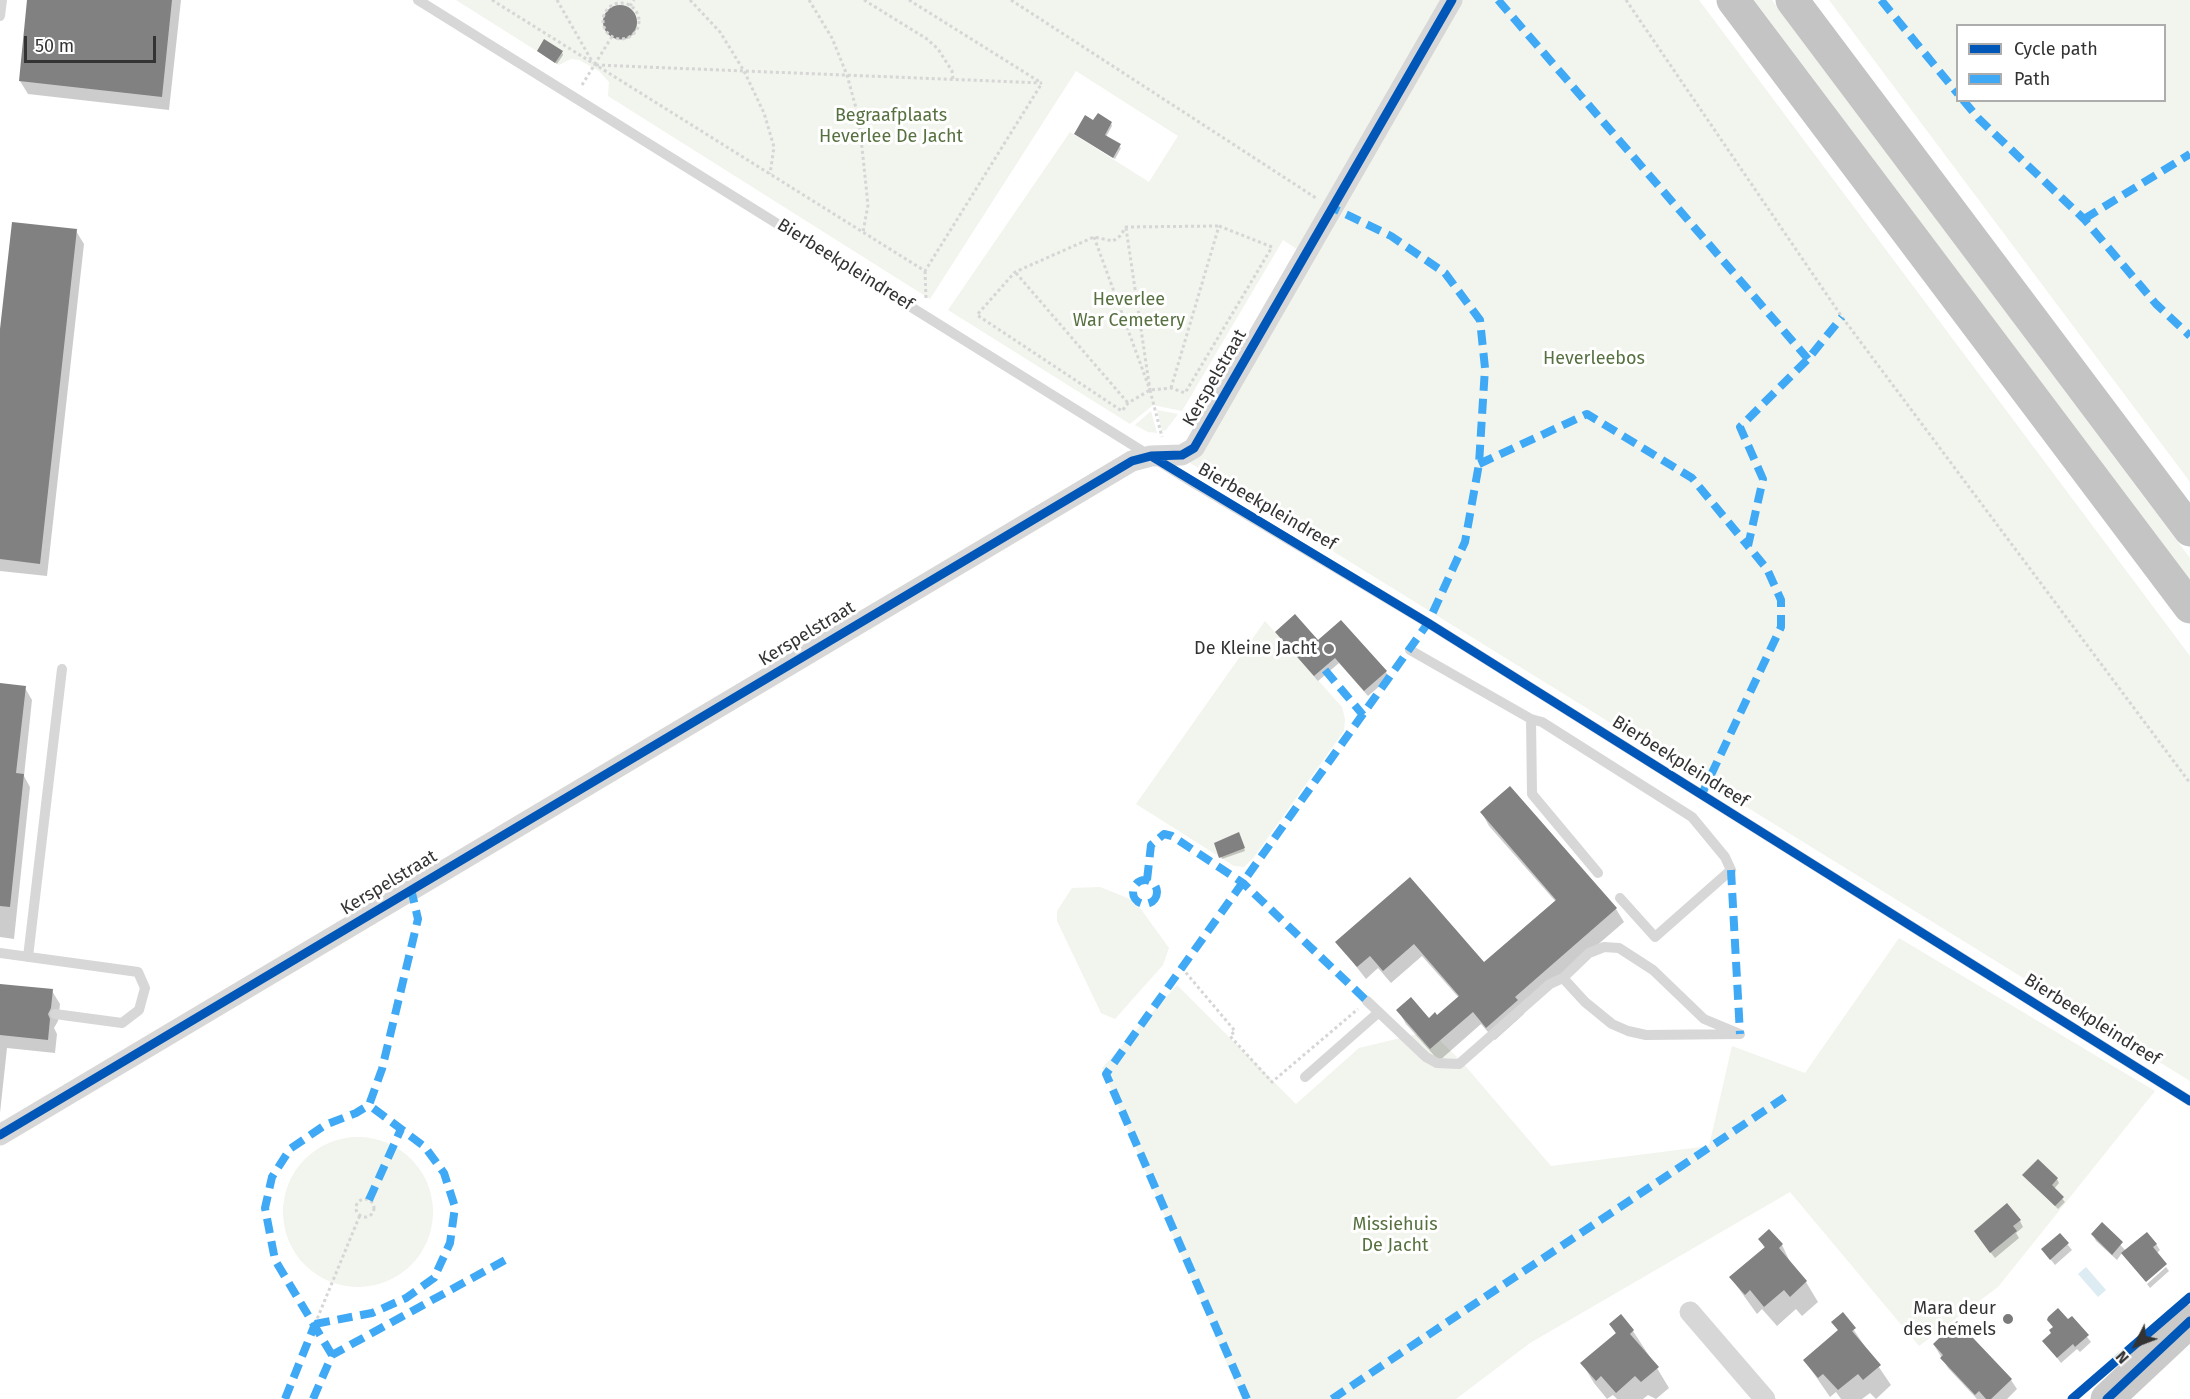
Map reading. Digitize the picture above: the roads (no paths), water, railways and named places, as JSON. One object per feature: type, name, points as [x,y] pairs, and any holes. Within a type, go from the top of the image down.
[{"type":"highway","points":[[1733,0],[2190,607]]},
{"type":"highway","points":[[1792,0],[2190,530]]},
{"type":"main road","points":[[2107,1399],[2190,1321]]},
{"type":"main road","points":[[2086,1399],[2112,1379],[2151,1356]]},
{"type":"street","name":"Kerspelstraat","points":[[0,1135],[1132,461],[1159,455],[1182,455],[1194,448],[1452,0]]},
{"type":"street","points":[[1690,1312],[1765,1399]]},
{"type":"lane","points":[[0,16],[2,0]]},
{"type":"lane","name":"Bierbeekpleindreef","points":[[418,0],[926,315],[1159,455],[2190,1101]]},
{"type":"lane","points":[[1410,650],[1531,720],[1542,722],[1692,817],[1725,857],[1731,870],[1655,937],[1620,898]]},
{"type":"lane","points":[[28,957],[62,669]]},
{"type":"lane","points":[[1531,720],[1532,794],[1598,873]]},
{"type":"lane","points":[[1367,1001],[1426,1057],[1437,1063],[1459,1064],[1550,984],[1563,978],[1589,953],[1604,947],[1619,948],[1653,970],[1704,1019],[1740,1034],[1646,1035],[1628,1031],[1612,1024],[1585,1002],[1563,978]]},
{"type":"lane","points":[[0,953],[138,972],[145,988],[139,1010],[122,1023],[56,1014]]},
{"type":"lane","points":[[1305,1077],[1379,1012]]},
{"type":"place","name":"De Kleine Jacht","points":[[1329,649]]},
{"type":"place","name":"Mara deur des hemels","points":[[2008,1319]]},
{"type":"park label","name":"Begraafplaats Heverlee De Jacht","points":[[891,126]]},
{"type":"park label","name":"Heverlee War Cemetery","points":[[1129,310]]},
{"type":"park label","name":"Heverleebos","points":[[1594,359]]},
{"type":"park label","name":"Missiehuis De Jacht","points":[[1395,1235]]}]
